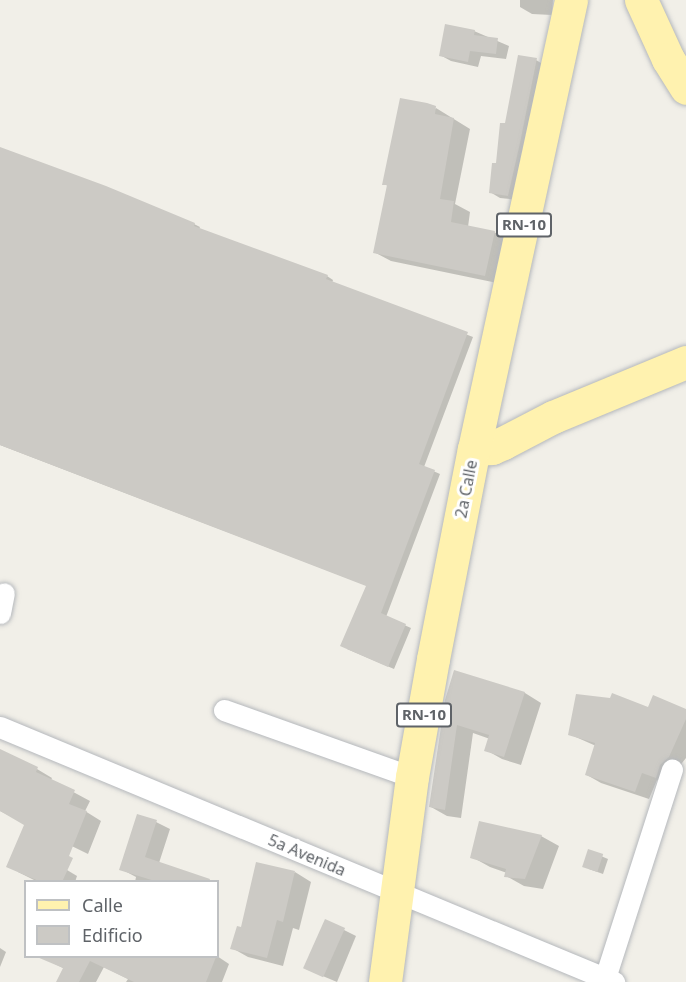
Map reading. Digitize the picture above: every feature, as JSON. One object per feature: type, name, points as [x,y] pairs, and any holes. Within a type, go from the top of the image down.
[{"type":"main road","name":"2a Calle","points":[[385,982],[412,777],[474,449],[571,0]]},
{"type":"main road","points":[[641,0],[668,59],[686,88]]},
{"type":"main road","points":[[474,449],[492,448],[553,417],[686,362]]},
{"type":"street","points":[[224,710],[412,777]]},
{"type":"street","name":"5a Avenida","points":[[0,727],[609,980]]},
{"type":"street","points":[[609,980],[672,769]]},
{"type":"building","points":[[445,24],[475,30],[474,35],[498,38],[496,54],[470,51],[468,62],[439,56]]},
{"type":"building","points":[[518,55],[537,58],[508,196],[489,193],[492,163],[496,163],[500,123],[505,123]]},
{"type":"building","points":[[400,98],[436,106],[435,114],[454,118],[440,199],[454,201],[451,222],[495,231],[485,276],[373,253],[387,185],[382,185]]},
{"type":"building","points":[[0,147],[106,186],[195,223],[194,226],[328,275],[326,279],[468,332],[419,464],[435,470],[381,613],[406,624],[388,667],[340,646],[366,586],[0,445]]},
{"type":"building","points":[[454,670],[525,692],[504,757],[484,751],[489,735],[457,725],[445,810],[429,807],[445,700]]},
{"type":"building","points":[[612,693],[648,707],[653,695],[686,709],[686,719],[669,757],[660,765],[656,778],[642,773],[635,792],[585,775],[595,743],[568,735],[576,694],[610,698]]},
{"type":"building","points":[[0,749],[38,767],[36,772],[75,790],[69,804],[87,811],[69,856],[73,858],[63,880],[36,880],[6,867],[24,825],[0,811]]},
{"type":"building","points":[[137,814],[157,820],[145,857],[210,879],[152,880],[119,870]]},
{"type":"building","points":[[479,821],[542,835],[525,879],[504,877],[506,869],[470,858]]},
{"type":"building","points":[[588,849],[603,854],[597,872],[582,867]]},
{"type":"building","points":[[256,862],[295,871],[283,922],[277,920],[267,958],[230,949],[237,926],[241,927]]},
{"type":"building","points":[[325,919],[345,928],[323,977],[303,968]]},
{"type":"building","points":[[39,958],[216,958],[206,982],[134,982],[90,961],[79,982],[56,982],[63,968]]}]
